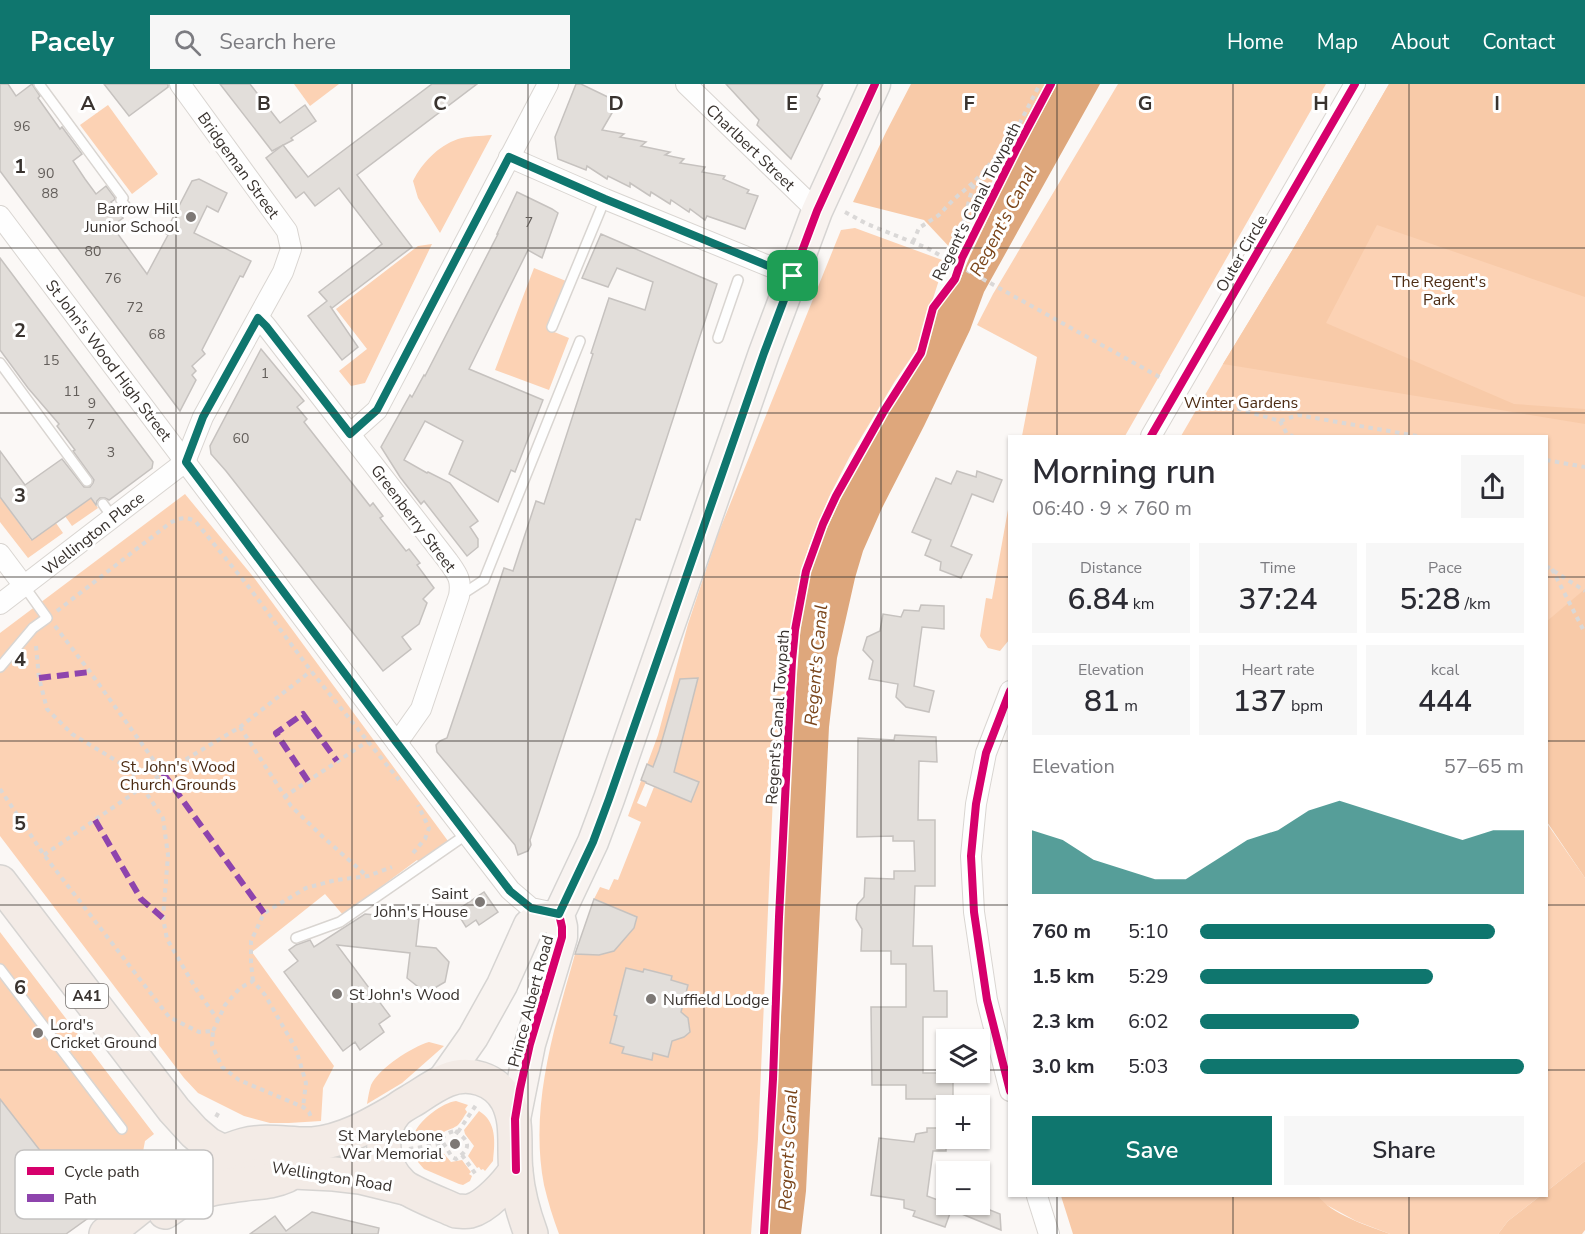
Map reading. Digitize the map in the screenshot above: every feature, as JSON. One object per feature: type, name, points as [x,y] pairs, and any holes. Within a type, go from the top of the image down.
[{"type":"highway","name":"Wellington Road","points":[[0,882],[174,1110],[202,1140],[247,1161],[293,1172],[360,1177],[405,1188]]},
{"type":"highway","name":"Wellington Road","points":[[225,1152],[255,1143],[325,1142],[366,1128],[402,1125],[440,1083],[455,1077],[478,1078],[490,1083],[503,1095],[515,1119]]},
{"type":"highway","points":[[174,1110],[178,1150]]},
{"type":"highway","points":[[515,1119],[516,1170],[520,1206],[531,1234]]},
{"type":"highway","points":[[402,1125],[388,1123],[384,1135],[384,1153],[390,1170],[405,1188]]},
{"type":"highway","points":[[213,1159],[225,1152]]},
{"type":"highway","points":[[456,1211],[473,1210],[496,1194],[516,1170]]},
{"type":"highway","points":[[213,1189],[278,1179],[293,1172]]},
{"type":"highway","name":"A41","points":[[405,1188],[456,1211],[487,1234]]},
{"type":"highway","points":[[106,1234],[126,1219]]},
{"type":"highway","points":[[135,1234],[155,1219]]},
{"type":"main road","name":"Prince Albert Road","points":[[515,1119],[530,1044],[562,937],[559,914],[588,853],[613,789],[760,364],[793,276],[831,212],[876,84]]},
{"type":"main road","name":"Prince Albert Road","points":[[440,1083],[473,1037],[529,925],[535,920],[559,914]]},
{"type":"street","name":"Bridgeman Street","points":[[180,84],[287,231],[291,249],[283,272],[258,318]]},
{"type":"street","points":[[344,427],[377,410],[548,84]]},
{"type":"street","name":"Charlbert Street","points":[[686,84],[831,212]]},
{"type":"street","name":"Outer Circle","points":[[1152,435],[1355,84]]},
{"type":"street","points":[[509,157],[793,276]]},
{"type":"street","name":"St John's Wood High Street","points":[[0,216],[510,891],[531,908],[559,914]]},
{"type":"street","points":[[186,462],[203,417],[258,318]]},
{"type":"street","name":"Greenberry Street","points":[[258,318],[456,573],[461,585],[421,708],[397,743]]},
{"type":"street","name":"Wellington Place","points":[[0,604],[24,586],[108,511],[186,462]]},
{"type":"street","points":[[0,554],[24,586]]},
{"type":"street","points":[[1008,696],[986,753],[976,804],[971,856],[974,912],[987,1000],[1008,1082]]},
{"type":"street","points":[[1038,1197],[1049,1234]]},
{"type":"lane","points":[[39,84],[123,198],[121,201],[126,207]]},
{"type":"lane","points":[[552,327],[605,199]]},
{"type":"lane","points":[[718,338],[738,280]]},
{"type":"lane","points":[[459,596],[483,580],[580,341]]},
{"type":"lane","points":[[0,363],[87,481]]},
{"type":"lane","points":[[0,667],[33,628],[48,618],[24,586]]},
{"type":"lane","points":[[296,938],[340,922],[467,834]]},
{"type":"lane","points":[[0,969],[122,1129]]},
{"type":"path","points":[[913,242],[919,228],[939,215],[975,181],[1011,140],[1040,84]]},
{"type":"path","points":[[962,258],[958,250],[958,243],[975,181]]},
{"type":"path","points":[[831,212],[927,248],[1163,379]]},
{"type":"path","points":[[1194,396],[1280,421],[1298,415],[1411,435]]},
{"type":"path","points":[[1280,421],[1287,434],[1290,435]]},
{"type":"path","points":[[1548,460],[1585,467]]},
{"type":"path","points":[[163,773],[48,618],[170,523],[178,519],[191,519],[196,522],[248,586],[404,787]]},
{"type":"path","points":[[1548,567],[1585,591]]},
{"type":"path","points":[[1552,569],[1585,633]]},
{"type":"path","points":[[33,628],[39,678],[48,709],[72,734],[130,769],[163,818],[168,855],[163,918],[167,939],[196,989],[218,1020]]},
{"type":"path","points":[[44,855],[163,773],[240,727],[311,670]]},
{"type":"path","points":[[240,727],[291,806],[368,876]]},
{"type":"path","points":[[284,797],[368,741]]},
{"type":"path","points":[[0,789],[44,855],[169,1017],[199,1032],[213,1031]]},
{"type":"path","points":[[411,796],[419,806],[429,828],[425,839],[412,854]]},
{"type":"path","points":[[303,1107],[306,1083],[296,1049],[265,995],[253,981],[251,941],[264,913],[306,888],[336,880],[368,876],[393,867]]},
{"type":"path","points":[[253,981],[240,988],[225,1005],[213,1031],[212,1045],[222,1067],[240,1080],[303,1107],[309,1112],[313,1126]]},
{"type":"path","points":[[458,1131],[474,1108]]},
{"type":"path","points":[[216,1117],[220,1110]]},
{"type":"path","points":[[402,1125],[409,1151],[442,1144]]},
{"type":"path","points":[[452,1131],[458,1131],[468,1144],[462,1155],[454,1158],[442,1144],[443,1137],[452,1131]]},
{"type":"path","points":[[462,1155],[475,1173]]},
{"type":"green space","points":[[294,84],[339,84],[310,106]]},
{"type":"green space","points":[[1118,84],[1326,84],[1126,435],[1022,435],[1037,357],[977,325],[993,294]]},
{"type":"green space","name":"The Regent's Park","points":[[1389,84],[1585,84],[1585,786],[1548,736],[1548,435],[1182,435]]},
{"type":"green space","points":[[108,105],[158,174],[132,194],[80,125]]},
{"type":"green space","points":[[492,135],[440,233],[418,198],[413,181],[426,162],[444,146],[462,138]]},
{"type":"green space","points":[[855,228],[945,261],[917,349],[850,456],[829,497],[809,546],[795,599],[773,796],[758,1139],[751,1234],[559,1234],[544,1185],[540,1156],[540,1127],[546,1068],[567,982],[575,954],[597,954],[617,947],[594,899],[600,887],[609,890],[614,879],[618,880],[641,822],[628,816],[642,779],[646,782],[637,803],[646,807],[654,787],[691,801],[664,769],[662,745],[653,767],[647,765],[646,767],[658,735],[688,624],[718,534],[841,230]],"holes":[[[626,968],[643,972],[645,969],[672,976],[671,980],[688,985],[680,1014],[688,1018],[690,1031],[673,1036],[668,1056],[653,1053],[651,1060],[623,1053],[624,1047],[611,1043],[617,1016],[614,1015]]]},
{"type":"green space","points":[[432,244],[365,383],[351,386],[339,371],[367,349],[336,309],[418,246]]},
{"type":"green space","points":[[534,268],[566,281],[547,329],[569,338],[549,390],[495,370]]},
{"type":"green space","name":"St. John's Wood Church Grounds","points":[[185,494],[255,579],[448,841],[419,862],[417,860],[343,915],[325,894],[252,952],[334,1066],[323,1088],[321,1121],[270,1123],[244,1116],[198,1093],[184,1078],[0,836],[0,633]]},
{"type":"green space","points":[[0,497],[31,540],[56,523],[63,533],[28,558],[0,522]]},
{"type":"green space","points":[[91,498],[98,508],[72,526],[65,516]]},
{"type":"green space","points":[[1008,510],[1008,641],[1000,651],[988,648],[980,636],[986,598],[992,599]]},
{"type":"green space","points":[[1548,825],[1585,878],[1585,1161],[1548,1190]]},
{"type":"green space","name":"Lord's Cricket Ground","points":[[0,932],[154,1134],[145,1141],[143,1150],[15,1150],[15,1219],[85,1219],[66,1234],[0,1234]]},
{"type":"green space","points":[[429,1042],[444,1046],[402,1083],[367,1104],[371,1085],[388,1065],[405,1053]]},
{"type":"green space","points":[[456,1101],[468,1105],[465,1109],[467,1112],[458,1125],[444,1132],[437,1141],[420,1143],[417,1141],[415,1132],[422,1122],[438,1108]]},
{"type":"green space","points":[[479,1111],[489,1121],[494,1140],[493,1161],[485,1171],[477,1168],[468,1156],[474,1146],[464,1130]]},
{"type":"green space","points":[[440,1149],[451,1162],[462,1160],[471,1172],[470,1181],[463,1185],[459,1184],[424,1169],[418,1162],[417,1154]]},
{"type":"green space","points":[[1320,1197],[1539,1197],[1508,1221],[1498,1234],[1390,1234],[1356,1221],[1323,1203]]},
{"type":"shaded area","points":[[911,84],[1045,84],[954,252],[924,220],[853,202]]},
{"type":"shaded area","points":[[1389,84],[1585,84],[1585,297],[1377,225],[1326,323],[1514,404],[1585,409],[1585,424],[1223,364]]},
{"type":"shaded area","points":[[1585,589],[1585,878],[1548,823],[1548,620]]},
{"type":"shaded area","points":[[1585,1161],[1585,1230],[1582,1234],[1498,1234],[1508,1221],[1539,1197],[1548,1197],[1548,1190]]},
{"type":"shaded area","points":[[1061,1197],[1320,1197],[1340,1214],[1390,1234],[1073,1234]]},
{"type":"water","name":"Regent's Canal","points":[[1057,84],[1100,84],[984,292],[970,330],[882,508],[863,551],[855,578],[837,658],[829,727],[806,1191],[801,1234],[766,1234],[774,1145],[783,980],[784,873],[793,727],[802,609],[809,578],[822,539],[846,487],[891,404],[923,357],[932,320],[961,278],[1017,158]]},
{"type":"building","points":[[0,84],[8,84],[16,96],[32,84],[40,96],[38,98],[60,129],[62,127],[82,154],[73,161],[85,179],[96,194],[106,186],[115,198],[111,202],[123,218],[112,226],[147,274],[168,235],[165,233],[192,181],[199,179],[227,193],[218,212],[207,206],[194,233],[251,261],[243,277],[240,276],[202,350],[205,354],[192,366],[196,371],[192,375],[196,380],[180,411],[0,171]]},
{"type":"building","points":[[104,84],[168,84],[168,87],[129,116]]},
{"type":"building","points":[[220,84],[250,84],[280,123],[305,105],[316,121],[291,138],[293,140],[272,151]]},
{"type":"building","points":[[432,84],[477,84],[357,175],[412,247],[332,308],[330,306],[358,347],[342,360],[308,316],[327,301],[319,292],[382,244],[339,188],[315,206],[304,192],[296,198],[266,158],[283,145],[308,177]]},
{"type":"building","points":[[576,84],[581,84],[614,100],[613,103],[616,106],[602,130],[624,134],[620,137],[646,142],[641,146],[670,152],[665,155],[684,159],[680,163],[705,167],[702,172],[725,176],[723,179],[749,190],[747,193],[758,196],[745,229],[707,216],[705,220],[690,209],[689,212],[671,200],[670,204],[651,192],[650,196],[630,183],[630,187],[608,176],[607,179],[587,166],[586,170],[558,159],[555,137]]},
{"type":"building","points":[[726,84],[823,84],[817,96],[820,99],[791,159],[757,125],[759,120]]},
{"type":"building","points":[[517,192],[558,213],[542,258],[528,250],[469,369],[543,400],[515,472],[511,470],[498,502],[449,474],[463,441],[425,421],[404,460],[450,483],[478,521],[470,527],[478,539],[478,547],[467,556],[424,501],[421,504],[381,447],[410,395],[412,397],[425,376]]},
{"type":"building","points":[[601,234],[717,284],[640,520],[636,519],[530,840],[531,845],[528,851],[518,855],[515,845],[437,752],[436,745],[447,738],[504,568],[513,571],[536,501],[544,504],[609,298],[645,310],[653,282],[617,268],[608,287],[582,278]]},
{"type":"building","points":[[0,258],[153,462],[152,468],[109,500],[100,498],[96,505],[91,498],[32,540],[0,497],[0,451],[25,485],[62,459],[84,487],[90,487],[94,480],[57,426],[59,424],[0,350]]},
{"type":"building","points":[[261,349],[304,401],[297,407],[307,419],[304,422],[370,506],[373,503],[383,516],[380,518],[406,551],[409,549],[420,563],[417,565],[434,588],[423,599],[427,603],[419,624],[402,637],[411,649],[383,671],[211,454],[210,446]]},
{"type":"building","points":[[957,471],[976,477],[977,471],[1002,480],[993,502],[972,494],[951,546],[972,555],[961,578],[940,570],[941,562],[925,555],[931,540],[912,532],[936,478],[951,484]]},
{"type":"building","points":[[921,605],[944,606],[944,629],[922,627],[914,686],[934,691],[929,712],[906,707],[896,697],[898,684],[869,679],[873,661],[863,650],[867,637],[880,631],[883,614],[901,617],[904,610],[919,611]]},
{"type":"building","points":[[698,678],[674,772],[699,782],[691,802],[641,780],[647,764],[653,767],[680,679]]},
{"type":"building","points":[[895,735],[936,737],[937,762],[919,761],[918,820],[935,820],[935,886],[915,886],[913,946],[932,946],[934,991],[947,991],[947,1017],[923,1017],[923,1073],[936,1073],[936,1083],[953,1083],[953,1095],[936,1095],[936,1099],[906,1099],[906,1085],[872,1085],[871,1007],[906,1007],[906,964],[891,964],[891,951],[861,951],[862,929],[856,919],[857,905],[864,897],[865,878],[894,879],[894,871],[915,871],[914,841],[893,841],[893,836],[857,837],[858,738],[894,740]]},
{"type":"building","name":"Saint John's House","points":[[484,892],[498,912],[479,925],[476,920],[466,927],[456,911]]},
{"type":"building","points":[[594,899],[637,917],[634,928],[614,951],[599,955],[575,954]]},
{"type":"building","name":"St John's Wood","points":[[365,914],[419,919],[416,946],[436,948],[449,962],[445,982],[426,993],[407,978],[410,953],[337,945],[390,1016],[379,1024],[384,1032],[360,1050],[355,1042],[343,1051],[284,972],[298,961],[289,950],[310,940],[314,947]]},
{"type":"building","name":"Nuffield Lodge","points":[[626,968],[643,972],[644,969],[672,976],[671,980],[688,985],[681,1012],[688,1018],[690,1032],[672,1041],[668,1057],[653,1053],[652,1060],[622,1053],[624,1047],[610,1043],[617,1016],[614,1015]]},
{"type":"building","points":[[0,1099],[40,1150],[15,1150],[15,1219],[87,1219],[66,1234],[0,1234]]},
{"type":"building","points":[[927,1128],[936,1128],[936,1149],[946,1149],[946,1151],[933,1151],[927,1196],[936,1199],[936,1215],[949,1215],[945,1227],[913,1216],[915,1211],[904,1208],[904,1200],[871,1195],[879,1138],[914,1142],[916,1134],[927,1132]]},
{"type":"building","points":[[990,1210],[1000,1214],[1001,1230],[964,1215],[990,1215]]},
{"type":"building","points":[[312,1212],[379,1228],[378,1234],[250,1234],[275,1216],[286,1231]]},
{"type":"marked path","points":[[39,678],[90,672]]},
{"type":"marked path","points":[[308,781],[276,733],[303,714],[337,761]]},
{"type":"marked path","points":[[163,773],[264,913]]},
{"type":"marked path","points":[[95,820],[141,899],[163,918]]},
{"type":"cycle path","points":[[516,1170],[515,1119],[520,1089],[530,1044],[562,937],[559,914],[593,842],[609,799],[764,353],[817,211],[875,84]]},
{"type":"cycle path","name":"Regent's Canal Towpath","points":[[764,1234],[792,661],[795,630],[806,571],[836,496],[884,411],[921,353],[933,308],[955,279],[962,258],[1051,84]]},
{"type":"cycle path","points":[[1152,435],[1355,84]]},
{"type":"cycle path","points":[[266,326],[332,410]]},
{"type":"cycle path","points":[[1008,696],[986,753],[976,804],[971,856],[974,912],[987,1000],[1008,1083]]},
{"type":"place","name":"Barrow Hill Junior School","points":[[191,217]]},
{"type":"place","name":"Saint John's House","points":[[480,902]]},
{"type":"place","name":"St John's Wood","points":[[337,994]]},
{"type":"place","name":"Nuffield Lodge","points":[[651,999]]},
{"type":"place","name":"Lord's Cricket Ground","points":[[38,1033]]},
{"type":"place","name":"St Marylebone War Memorial","points":[[455,1144]]},
{"type":"route","points":[[509,157],[793,276],[593,842],[559,914],[531,908],[510,891],[186,462],[203,417],[258,318],[350,434],[377,410],[509,157]]},
{"type":"park label","name":"Winter Gardens","points":[[1241,402]]}]
